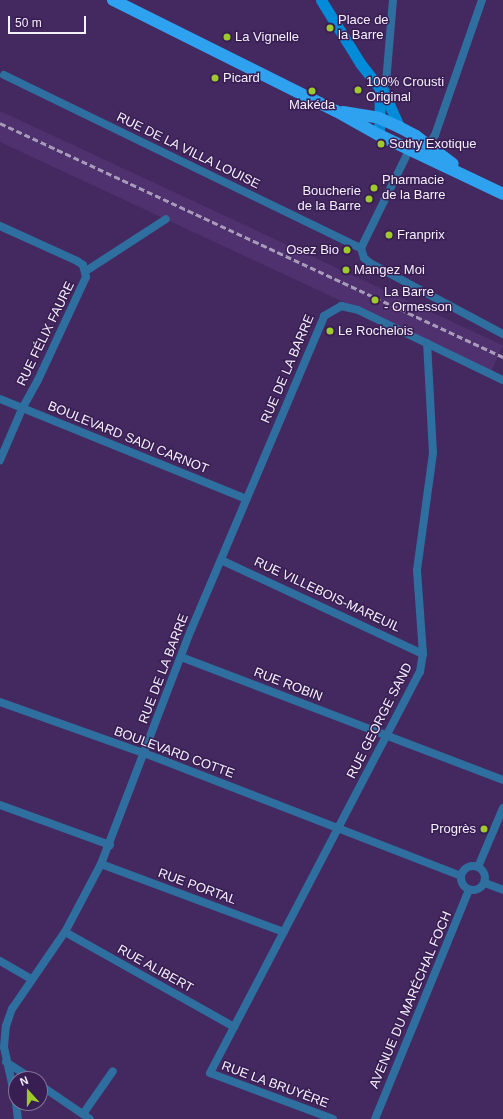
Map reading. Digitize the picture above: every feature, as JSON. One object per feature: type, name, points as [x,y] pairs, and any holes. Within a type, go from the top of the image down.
[{"type":"main road","points":[[113,0],[336,111],[379,135],[503,194]]},
{"type":"main road","points":[[336,111],[377,115],[416,136],[470,177]]},
{"type":"street","points":[[321,0],[382,93],[399,127]]},
{"type":"street","points":[[379,135],[377,115],[382,93],[392,0]]},
{"type":"street","points":[[415,152],[428,146],[440,120],[482,0]]},
{"type":"street","name":"RUE DE LA VILLA LOUISE","points":[[4,76],[361,248]]},
{"type":"street","points":[[416,136],[415,152],[361,248],[364,258],[370,263],[503,334]]},
{"type":"street","points":[[86,271],[166,219]]},
{"type":"street","name":"RUE FÉLIX FAURE","points":[[0,226],[77,261],[86,271],[84,283],[38,380],[22,409],[0,460]]},
{"type":"street","name":"RUE DE LA BARRE","points":[[3,1024],[31,979],[65,932],[102,864],[180,657],[305,358],[328,311],[334,307],[347,306],[427,343]]},
{"type":"street","points":[[427,343],[503,380]]},
{"type":"street","name":"RUE GEORGE SAND","points":[[210,1073],[420,672],[423,654],[417,570],[433,453],[427,343]]},
{"type":"street","name":"BOULEVARD SADI CARNOT","points":[[0,400],[246,499]]},
{"type":"street","name":"RUE VILLEBOIS-MAREUIL","points":[[221,560],[423,654]]},
{"type":"street","name":"RUE ROBIN","points":[[180,657],[503,780]]},
{"type":"street","name":"BOULEVARD COTTE","points":[[0,702],[143,754],[461,876]]},
{"type":"street","points":[[0,805],[110,846]]},
{"type":"street","points":[[478,867],[503,808]]},
{"type":"street","name":"RUE PORTAL","points":[[102,864],[284,932]]},
{"type":"street","points":[[468,867],[478,867],[485,874],[485,883],[476,890],[469,890],[463,886],[461,876],[468,867]]},
{"type":"street","points":[[485,883],[503,890]]},
{"type":"street","name":"AVENUE DU MARÉCHAL FOCH","points":[[375,1119],[469,890]]},
{"type":"street","name":"RUE ALIBERT","points":[[65,932],[234,1027]]},
{"type":"street","points":[[0,961],[31,979]]},
{"type":"street","points":[[3,1024],[8,1071]]},
{"type":"street","points":[[6,1062],[20,1071]]},
{"type":"street","points":[[83,1114],[113,1071]]},
{"type":"street","name":"RUE LA BRUYÈRE","points":[[210,1073],[333,1119]]},
{"type":"street","points":[[48,1090],[90,1119]]},
{"type":"shaded area","points":[[0,111],[503,346],[491,371],[0,142]]},
{"type":"railway","points":[[0,123],[503,357]]},
{"type":"place","name":"Place de la Barre","points":[[330,28]]},
{"type":"place","name":"La Vignelle","points":[[227,37]]},
{"type":"place","name":"Picard","points":[[215,78]]},
{"type":"place","name":"100% Crousti Original","points":[[358,90]]},
{"type":"place","name":"Makéda","points":[[312,91]]},
{"type":"place","name":"Sothy Exotique","points":[[381,144]]},
{"type":"place","name":"Pharmacie de la Barre","points":[[374,188]]},
{"type":"place","name":"Boucherie de la Barre","points":[[369,199]]},
{"type":"place","name":"Franprix","points":[[389,235]]},
{"type":"place","name":"Osez Bio","points":[[347,250]]},
{"type":"place","name":"Mangez Moi","points":[[346,270]]},
{"type":"place","name":"La Barre - Ormesson","points":[[375,300]]},
{"type":"place","name":"Le Rochelois","points":[[330,331]]},
{"type":"place","name":"Progrès","points":[[484,829]]}]
